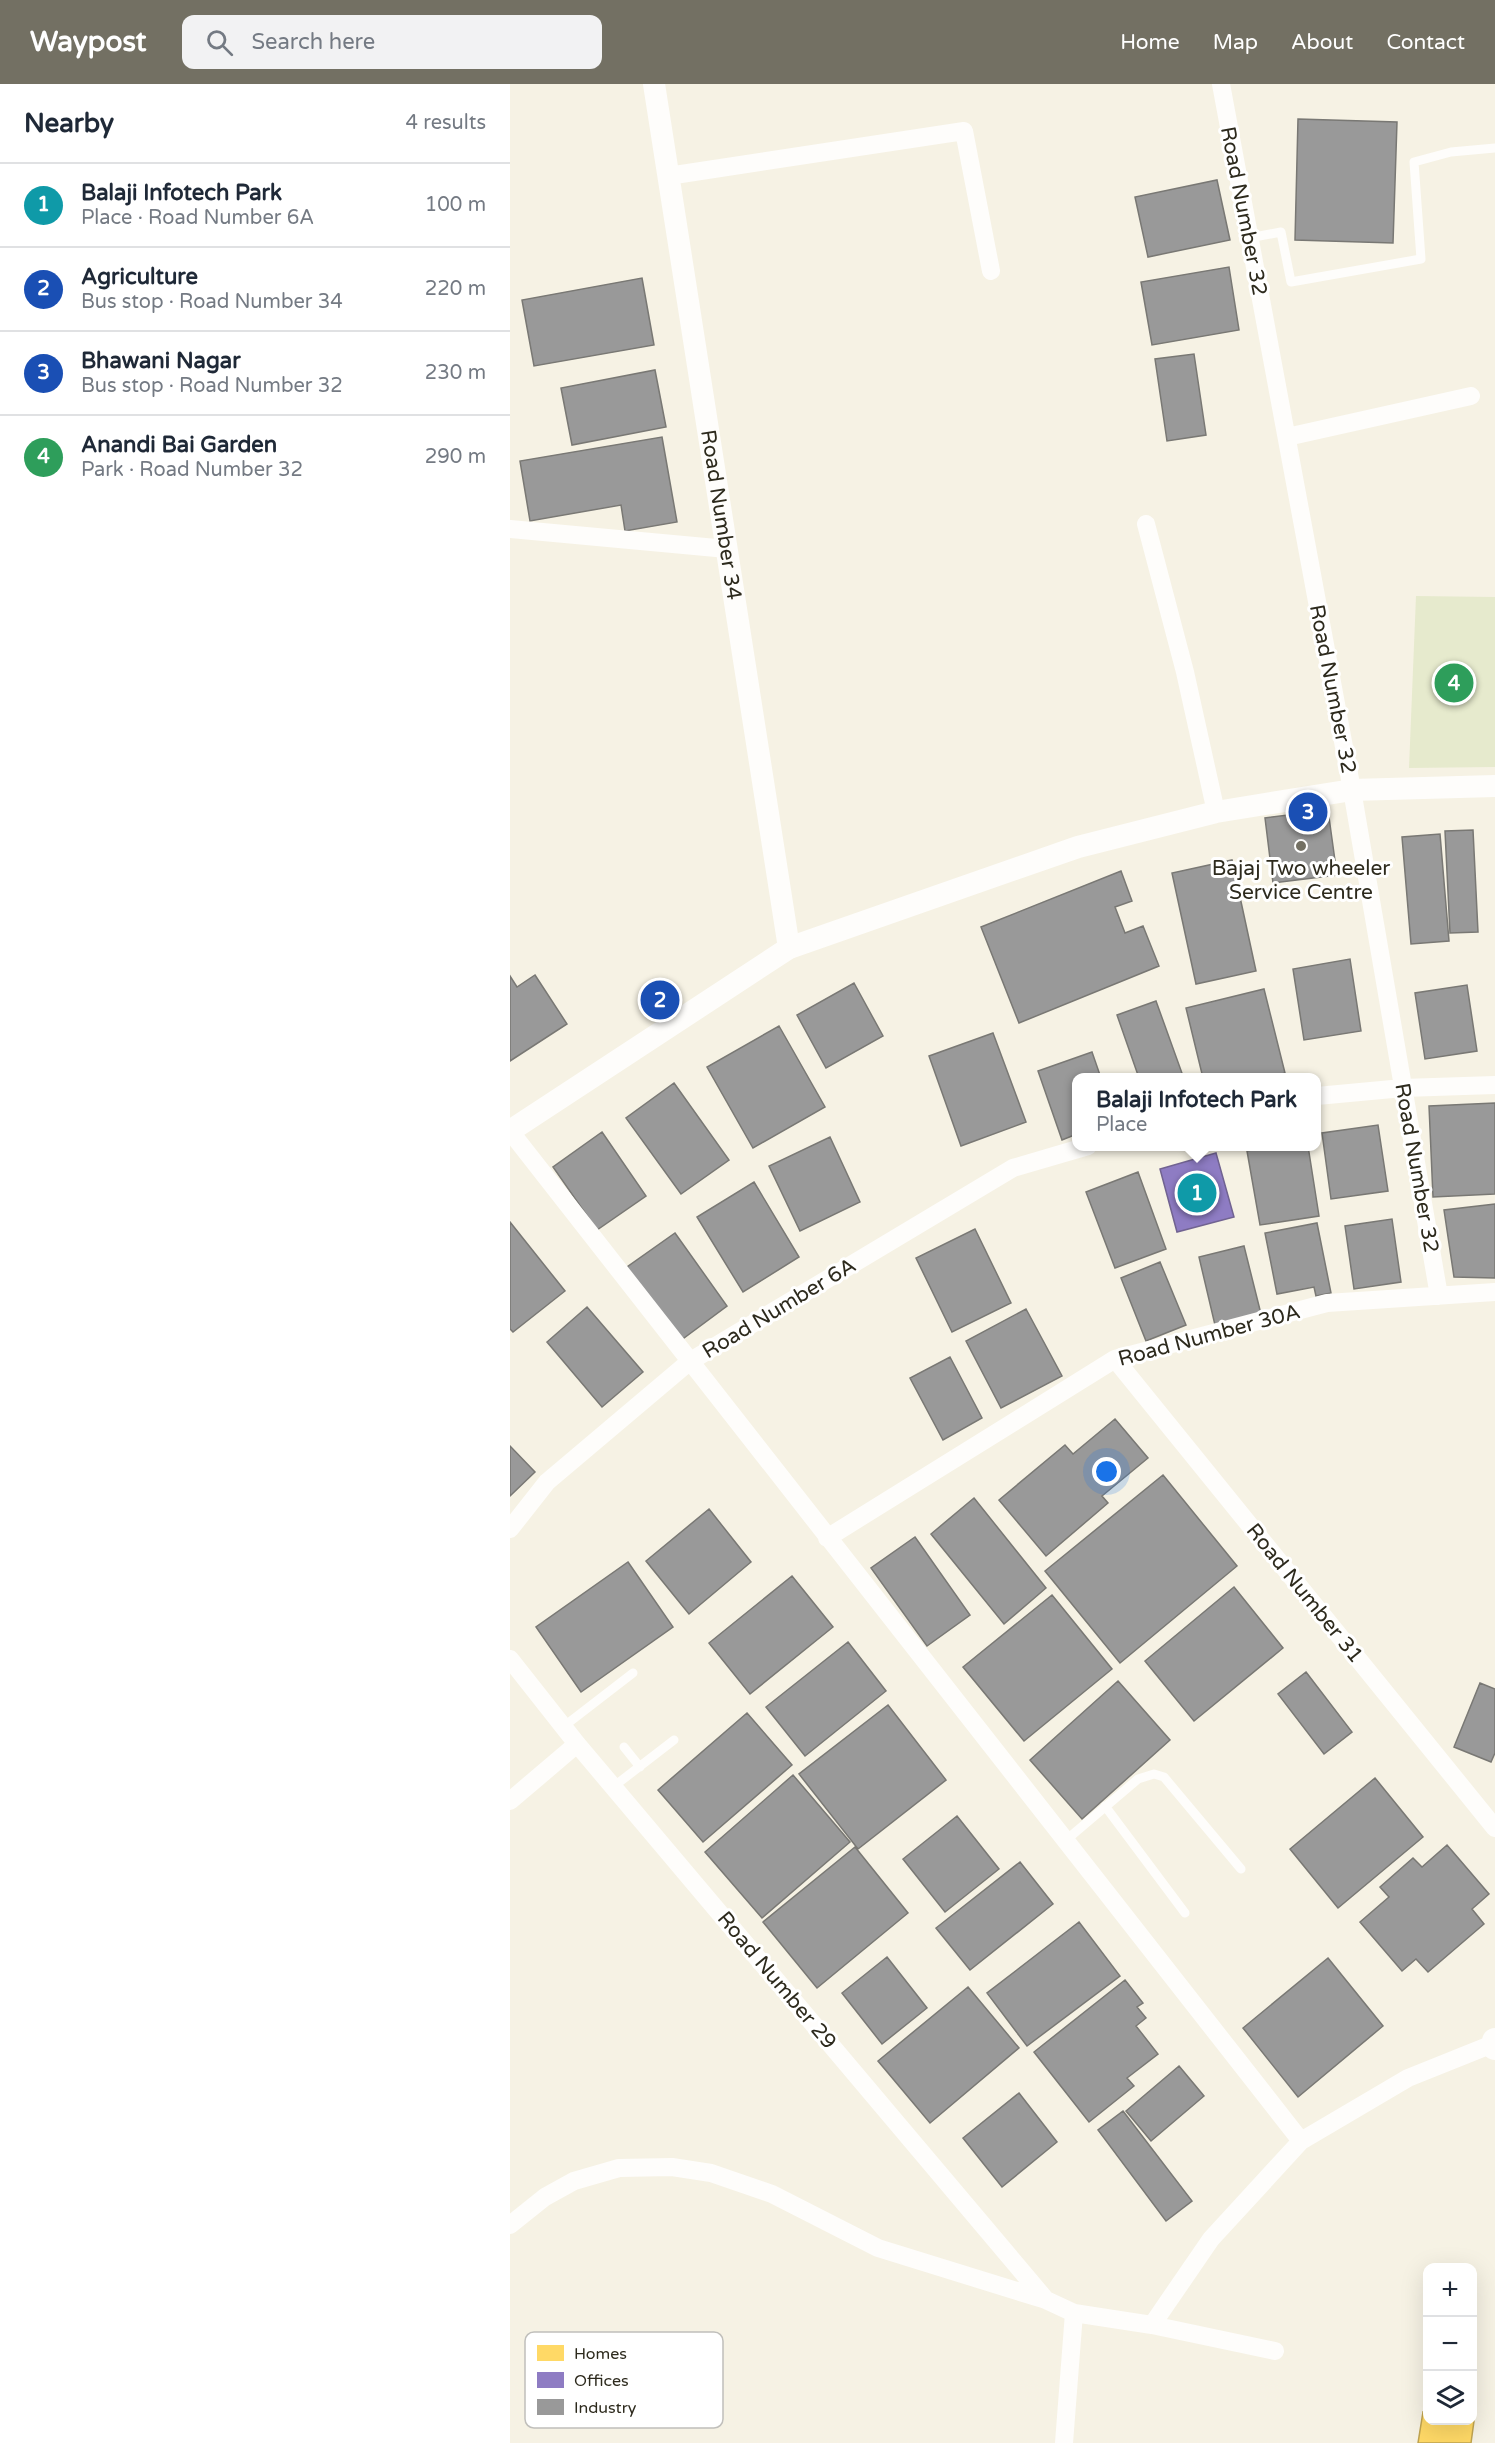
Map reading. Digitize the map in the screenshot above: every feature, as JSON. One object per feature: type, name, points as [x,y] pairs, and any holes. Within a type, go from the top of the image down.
[{"type":"street","name":"Road Number 34","points":[[654,84],[789,948]]},
{"type":"street","name":"Road Number 32","points":[[1221,84],[1352,790],[1439,1296]]},
{"type":"street","points":[[668,176],[964,131],[991,271]]},
{"type":"street","points":[[1287,437],[1471,396]]},
{"type":"street","points":[[1146,524],[1185,672],[1216,812]]},
{"type":"street","points":[[510,529],[727,549]]},
{"type":"street","points":[[1301,2141],[510,1131],[789,948],[1078,847],[1216,812],[1352,790],[1495,786]]},
{"type":"street","points":[[1321,1096],[1403,1088],[1495,1085]]},
{"type":"street","name":"Road Number 6A","points":[[510,1529],[547,1482],[689,1362],[1012,1168],[1072,1151]]},
{"type":"street","name":"Road Number 30A","points":[[827,1538],[1115,1359],[1327,1303],[1495,1292]]},
{"type":"street","name":"Road Number 31","points":[[1115,1359],[1495,1828]]},
{"type":"street","name":"Road Number 29","points":[[510,1659],[577,1744],[1046,2300]]},
{"type":"street","points":[[510,1801],[577,1744]]},
{"type":"street","points":[[1152,2325],[1211,2239],[1301,2141],[1408,2078],[1495,2044]]},
{"type":"street","points":[[510,2225],[545,2197],[574,2181],[619,2168],[672,2167],[711,2173],[762,2190],[878,2248],[1046,2300],[1074,2313],[1152,2325],[1275,2351]]},
{"type":"street","points":[[1064,2443],[1074,2313]]},
{"type":"lane","points":[[1249,238],[1281,232],[1291,282],[1421,259],[1414,162],[1450,152],[1495,148]]},
{"type":"lane","points":[[563,1727],[633,1672]]},
{"type":"lane","points":[[614,1787],[674,1740]]},
{"type":"lane","points":[[624,1747],[639,1767]]},
{"type":"lane","points":[[1065,1841],[1138,1779],[1154,1774],[1164,1777],[1241,1869]]},
{"type":"lane","points":[[1105,1806],[1185,1913]]},
{"type":"green space","points":[[1416,596],[1495,597],[1495,767],[1409,768]]},
{"type":"building: Homes","points":[[1423,2412],[1423,2425],[1473,2425],[1471,2443],[1418,2443]]},
{"type":"building: Offices","points":[[1216,1153],[1234,1217],[1177,1232],[1160,1169]]},
{"type":"building: Industry","points":[[1298,119],[1397,122],[1393,243],[1295,240]]},
{"type":"building: Industry","points":[[1217,180],[1230,240],[1148,257],[1135,197]]},
{"type":"building: Industry","points":[[1229,267],[1239,330],[1152,345],[1141,282]]},
{"type":"building: Industry","points":[[642,278],[654,345],[534,366],[522,300]]},
{"type":"building: Industry","points":[[1194,354],[1206,435],[1167,441],[1155,359]]},
{"type":"building: Industry","points":[[655,370],[666,427],[572,445],[561,388]]},
{"type":"building: Industry","points":[[662,437],[677,522],[625,531],[621,505],[530,521],[520,461]]},
{"type":"building: Industry","name":"Bajaj Two wheeler Service Centre","points":[[1328,810],[1337,875],[1273,883],[1265,818]]},
{"type":"building: Industry","points":[[1473,830],[1478,932],[1450,933],[1445,831]]},
{"type":"building: Industry","points":[[1440,834],[1449,941],[1411,944],[1402,837]]},
{"type":"building: Industry","points":[[1232,860],[1256,971],[1196,984],[1172,873]]},
{"type":"building: Industry","points":[[1121,871],[1132,901],[1115,907],[1125,933],[1143,926],[1159,966],[1019,1023],[981,927]]},
{"type":"building: Industry","points":[[1350,959],[1361,1031],[1304,1040],[1293,969]]},
{"type":"building: Industry","points":[[535,975],[567,1024],[510,1061],[510,976],[517,987]]},
{"type":"building: Industry","points":[[854,983],[883,1036],[826,1068],[797,1015]]},
{"type":"building: Industry","points":[[1467,985],[1477,1051],[1425,1059],[1415,993]]},
{"type":"building: Industry","points":[[1264,989],[1285,1073],[1202,1073],[1186,1008]]},
{"type":"building: Industry","points":[[1156,1001],[1182,1073],[1137,1073],[1117,1015]]},
{"type":"building: Industry","points":[[779,1026],[825,1107],[753,1148],[707,1067]]},
{"type":"building: Industry","points":[[993,1033],[1026,1122],[961,1146],[929,1056]]},
{"type":"building: Industry","points":[[1092,1052],[1099,1073],[1072,1073],[1072,1136],[1062,1140],[1038,1071]]},
{"type":"building: Industry","points":[[674,1083],[729,1160],[681,1194],[626,1118]]},
{"type":"building: Industry","points":[[1495,1103],[1495,1194],[1433,1197],[1429,1106]]},
{"type":"building: Industry","points":[[1378,1125],[1388,1191],[1331,1199],[1322,1133]]},
{"type":"building: Industry","points":[[602,1132],[646,1196],[597,1230],[553,1167]]},
{"type":"building: Industry","points":[[830,1137],[860,1202],[800,1231],[769,1166]]},
{"type":"building: Industry","points":[[1247,1151],[1309,1151],[1319,1216],[1260,1225]]},
{"type":"building: Industry","points":[[1138,1172],[1166,1249],[1115,1268],[1086,1192]]},
{"type":"building: Industry","points":[[754,1182],[799,1257],[743,1292],[697,1217]]},
{"type":"building: Industry","points":[[1495,1204],[1495,1278],[1454,1277],[1444,1210]]},
{"type":"building: Industry","points":[[1392,1219],[1401,1282],[1354,1289],[1345,1226]]},
{"type":"building: Industry","points":[[510,1222],[565,1291],[513,1332],[510,1329]]},
{"type":"building: Industry","points":[[1317,1223],[1331,1293],[1316,1296],[1314,1287],[1277,1294],[1265,1233]]},
{"type":"building: Industry","points":[[975,1229],[1011,1303],[952,1332],[916,1258]]},
{"type":"building: Industry","points":[[675,1233],[727,1306],[680,1341],[627,1267]]},
{"type":"building: Industry","points":[[1244,1246],[1261,1314],[1215,1325],[1199,1257]]},
{"type":"building: Industry","points":[[1160,1262],[1186,1325],[1146,1341],[1121,1278]]},
{"type":"building: Industry","points":[[587,1307],[643,1372],[602,1407],[547,1342]]},
{"type":"building: Industry","points":[[1026,1309],[1062,1376],[1001,1408],[966,1341]]},
{"type":"building: Industry","points":[[950,1357],[982,1418],[943,1440],[910,1378]]},
{"type":"building: Industry","points":[[1115,1419],[1148,1458],[1102,1496],[1108,1503],[1046,1556],[999,1500],[1065,1445],[1073,1454]]},
{"type":"building: Industry","points":[[510,1446],[535,1472],[510,1496]]},
{"type":"building: Industry","points":[[1163,1475],[1237,1566],[1120,1663],[1045,1571]]},
{"type":"building: Industry","points":[[974,1498],[1046,1588],[1004,1624],[931,1534]]},
{"type":"building: Industry","points":[[709,1509],[751,1562],[689,1614],[646,1561]]},
{"type":"building: Industry","points":[[915,1537],[970,1615],[927,1646],[871,1568]]},
{"type":"building: Industry","points":[[628,1562],[673,1627],[581,1692],[536,1627]]},
{"type":"building: Industry","points":[[792,1576],[833,1627],[750,1694],[709,1643]]},
{"type":"building: Industry","points":[[1234,1587],[1283,1648],[1194,1721],[1145,1661]]},
{"type":"building: Industry","points":[[1052,1595],[1112,1669],[1024,1741],[963,1667]]},
{"type":"building: Industry","points":[[848,1642],[886,1691],[805,1756],[766,1707]]},
{"type":"building: Industry","points":[[1306,1672],[1352,1732],[1324,1754],[1278,1694]]},
{"type":"building: Industry","points":[[1118,1681],[1170,1740],[1082,1819],[1030,1760]]},
{"type":"building: Industry","points":[[1480,1683],[1495,1689],[1495,1753],[1491,1762],[1454,1747]]},
{"type":"building: Industry","points":[[888,1705],[946,1780],[858,1849],[799,1774]]},
{"type":"building: Industry","points":[[747,1713],[792,1765],[703,1842],[658,1790]]},
{"type":"building: Industry","points":[[793,1775],[850,1842],[762,1918],[705,1852]]},
{"type":"building: Industry","points":[[1375,1778],[1423,1837],[1338,1908],[1290,1849]]},
{"type":"building: Industry","points":[[957,1816],[999,1869],[945,1912],[903,1859]]},
{"type":"building: Industry","points":[[1447,1845],[1489,1894],[1472,1909],[1484,1924],[1428,1972],[1416,1959],[1402,1971],[1360,1922],[1389,1897],[1380,1887],[1413,1858],[1422,1867]]},
{"type":"building: Industry","points":[[855,1847],[908,1913],[817,1988],[763,1922]]},
{"type":"building: Industry","points":[[1020,1862],[1053,1904],[970,1970],[936,1928]]},
{"type":"building: Industry","points":[[1079,1922],[1120,1976],[1027,2046],[987,1993]]},
{"type":"building: Industry","points":[[887,1957],[927,2008],[882,2044],[842,1993]]},
{"type":"building: Industry","points":[[1328,1958],[1383,2026],[1298,2097],[1243,2028]]},
{"type":"building: Industry","points":[[1125,1980],[1143,2003],[1137,2007],[1146,2018],[1136,2026],[1158,2054],[1127,2078],[1134,2086],[1089,2122],[1034,2052]]},
{"type":"building: Industry","points":[[968,1987],[1019,2048],[930,2123],[878,2061]]},
{"type":"building: Industry","points":[[1179,2066],[1204,2096],[1151,2141],[1126,2111]]},
{"type":"building: Industry","points":[[1019,2093],[1057,2142],[1002,2187],[963,2138]]},
{"type":"building: Industry","points":[[1123,2111],[1192,2201],[1166,2221],[1098,2130]]},
{"type":"place","name":"Anandi Bai Garden","points":[[1454,683]]},
{"type":"place","name":"Bhawani Nagar","points":[[1308,812]]},
{"type":"place","name":"Bajaj Two wheeler Service Centre","points":[[1301,846]]},
{"type":"place","name":"Agriculture","points":[[660,1000]]},
{"type":"place","name":"Balaji Infotech Park","points":[[1197,1193]]}]
